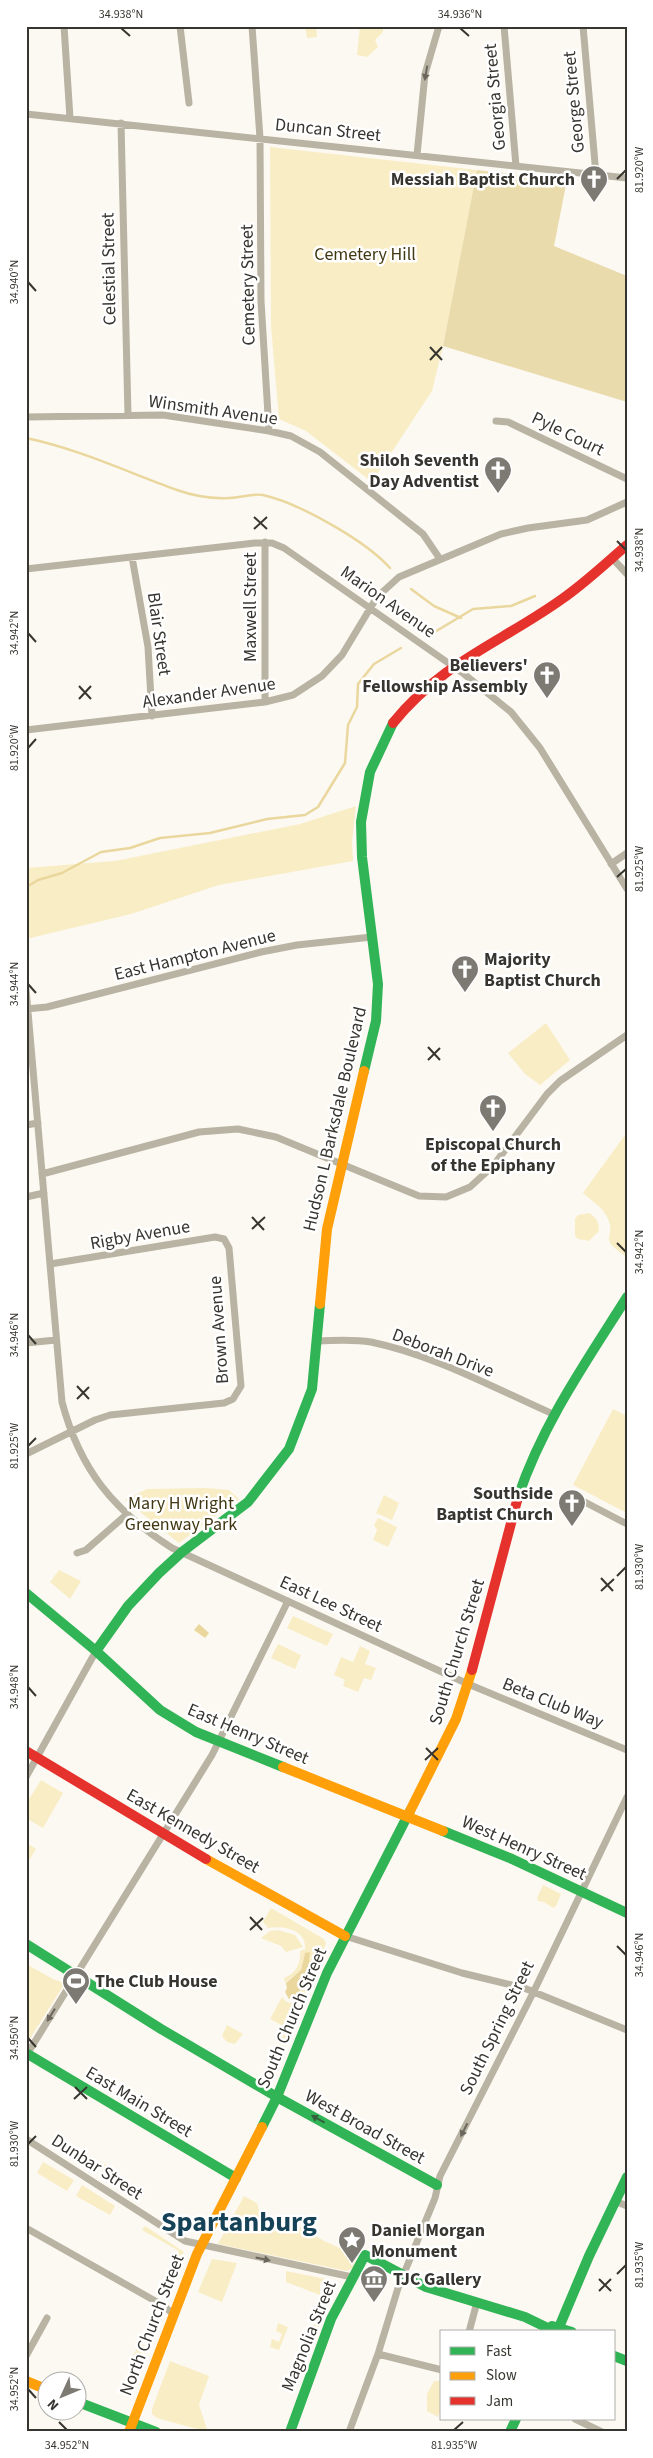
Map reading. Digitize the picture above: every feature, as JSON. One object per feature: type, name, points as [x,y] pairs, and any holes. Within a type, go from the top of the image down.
[{"type":"street","points":[[64,26],[70,118]]},
{"type":"street","points":[[180,26],[189,103]]},
{"type":"street","name":"Cemetery Street","points":[[252,26],[260,138],[261,301],[269,430]]},
{"type":"street","points":[[417,155],[425,74],[439,26]]},
{"type":"street","name":"Georgia Street","points":[[504,26],[516,166]]},
{"type":"street","name":"George Street","points":[[583,26],[596,175]]},
{"type":"street","name":"Duncan Street","points":[[26,114],[627,178]]},
{"type":"street","name":"Celestial Street","points":[[121,123],[128,415]]},
{"type":"street","name":"Winsmith Avenue","points":[[26,417],[163,415],[269,430],[291,436],[320,452],[423,534],[440,559]]},
{"type":"street","name":"Pyle Court","points":[[496,421],[508,422],[627,479]]},
{"type":"street","name":"Alexander Avenue","points":[[26,730],[265,702],[293,695],[322,676],[342,655],[370,608],[384,590],[400,577],[501,534],[528,528],[586,520],[627,502]]},
{"type":"street","name":"Marion Avenue","points":[[26,569],[265,542],[278,545],[493,696],[522,724],[540,748],[627,889]]},
{"type":"street","name":"Maxwell Street","points":[[265,542],[265,702]]},
{"type":"street","name":"Hudson L Barksdale Boulevard","points":[[96,1651],[128,1606],[182,1552],[248,1502],[277,1468],[298,1431],[312,1389],[324,1244],[376,1021],[378,984],[361,840],[363,805],[370,772],[390,727],[400,713],[423,690],[452,666],[562,599],[627,545]]},
{"type":"street","name":"Blair Street","points":[[132,557],[148,647],[152,716]]},
{"type":"street","points":[[612,558],[627,574]]},
{"type":"street","points":[[611,864],[627,853]]},
{"type":"street","name":"East Hampton Avenue","points":[[27,1009],[56,1005],[262,952],[306,944],[372,937]]},
{"type":"street","name":"East Lee Street","points":[[26,989],[62,1402],[71,1432],[96,1480],[126,1515],[152,1535],[182,1552],[468,1684]]},
{"type":"street","points":[[42,1174],[199,1132],[218,1130],[257,1132],[276,1137],[342,1163],[419,1196],[446,1197],[463,1191],[477,1182],[493,1166],[554,1088],[627,1035]]},
{"type":"street","points":[[26,1125],[38,1123]]},
{"type":"street","points":[[26,1197],[44,1193]]},
{"type":"street","name":"Rigby Avenue","points":[[50,1264],[215,1237],[224,1239],[229,1248]]},
{"type":"street","name":"Brown Avenue","points":[[71,1432],[95,1420],[118,1413],[224,1403],[233,1399],[241,1386],[229,1248]]},
{"type":"street","name":"South Church Street","points":[[236,2178],[277,2097],[327,1973],[444,1748],[468,1684],[531,1459],[553,1414],[627,1297]]},
{"type":"street","points":[[26,1343],[56,1340]]},
{"type":"street","name":"Deborah Drive","points":[[317,1341],[353,1340],[391,1347],[449,1369],[553,1414]]},
{"type":"street","points":[[26,1454],[71,1432]]},
{"type":"street","points":[[579,1499],[627,1524]]},
{"type":"street","points":[[76,1553],[86,1550],[126,1515]]},
{"type":"street","name":"East Henry Street","points":[[26,1593],[96,1651],[160,1710],[184,1725],[218,1742],[407,1816]]},
{"type":"street","points":[[27,2054],[218,1742],[288,1601]]},
{"type":"street","points":[[26,1777],[96,1651]]},
{"type":"street","name":"Beta Club Way","points":[[468,1684],[627,1750]]},
{"type":"street","name":"East Kennedy Street","points":[[26,1751],[163,1834],[345,1936]]},
{"type":"street","name":"South Spring Street","points":[[350,2432],[403,2276],[435,2198],[437,2185],[627,1797]]},
{"type":"street","name":"West Henry Street","points":[[407,1816],[582,1891],[627,1913]]},
{"type":"street","points":[[345,1936],[436,1965],[524,1988],[627,2030]]},
{"type":"street","name":"West Broad Street","points":[[26,1944],[75,1977],[277,2097],[437,2185]]},
{"type":"street","name":"East Main Street","points":[[27,2054],[236,2178]]},
{"type":"street","name":"Dunbar Street","points":[[26,2139],[181,2239],[201,2246],[352,2276]]},
{"type":"street","points":[[403,2276],[426,2287],[477,2302],[557,2330],[627,2177]]},
{"type":"street","name":"North Church Street","points":[[130,2427],[201,2246],[236,2178]]},
{"type":"street","points":[[615,2200],[627,2206]]},
{"type":"street","points":[[26,2228],[164,2306],[173,2314]]},
{"type":"street","name":"Magnolia Street","points":[[290,2432],[318,2352],[343,2290],[365,2255],[403,2276]]},
{"type":"street","points":[[470,2330],[477,2302]]},
{"type":"street","points":[[26,2356],[48,2318]]},
{"type":"street","points":[[378,2354],[440,2370]]},
{"type":"street","points":[[26,2381],[38,2386]]},
{"type":"street","points":[[88,2407],[130,2427],[156,2432]]},
{"type":"street","points":[[510,2432],[516,2420]]},
{"type":"street","points":[[577,2420],[602,2432]]},
{"type":"green space","points":[[305,26],[316,26],[317,37],[307,38]]},
{"type":"green space","points":[[360,26],[383,26],[383,32],[375,40],[378,47],[367,57],[357,55]]},
{"type":"green space","name":"Cemetery Hill","points":[[270,147],[477,170],[443,346],[432,391],[372,482],[306,431],[279,419],[271,326]]},
{"type":"green space","points":[[356,806],[352,842],[353,861],[219,885],[131,914],[26,939],[26,868],[115,861],[300,824]]},
{"type":"green space","points":[[546,1023],[570,1060],[540,1085],[525,1074],[508,1053]]},
{"type":"green space","points":[[627,1132],[627,1257],[609,1241],[610,1226],[604,1211],[583,1193]]},
{"type":"green space","points":[[589,1213],[597,1220],[599,1231],[589,1241],[578,1239],[575,1236],[575,1219],[578,1215]]},
{"type":"green space","points":[[613,1409],[627,1416],[627,1513],[573,1485]]},
{"type":"green space","name":"Mary H Wright Greenway Park","points":[[206,1488],[229,1490],[239,1499],[179,1543],[125,1500],[147,1489]]},
{"type":"green space","points":[[384,1495],[399,1503],[392,1520],[376,1513]]},
{"type":"green space","points":[[378,1518],[397,1527],[388,1547],[373,1540],[377,1530],[374,1525]]},
{"type":"green space","points":[[59,1570],[81,1581],[70,1599],[50,1582]]},
{"type":"green space","points":[[293,1616],[333,1634],[327,1646],[287,1628]]},
{"type":"green space","points":[[278,1644],[301,1655],[295,1669],[271,1658]]},
{"type":"green space","points":[[360,1646],[370,1651],[365,1664],[376,1668],[371,1680],[364,1678],[358,1692],[343,1686],[345,1680],[334,1675],[341,1657],[353,1662]]},
{"type":"green space","points":[[41,1780],[63,1793],[43,1828],[26,1818],[26,1804]]},
{"type":"green space","points":[[26,1843],[36,1849],[26,1865]]},
{"type":"green space","points":[[543,1885],[561,1894],[556,1906],[553,1908],[544,1902],[538,1901],[537,1898]]},
{"type":"green space","points":[[271,1908],[324,1939],[326,1944],[305,1994],[301,1992],[301,1987],[309,1953],[305,1953],[301,1970],[285,1983],[284,1978],[292,1974],[297,1968],[300,1960],[300,1951],[305,1949],[305,1943],[302,1937],[293,1930],[281,1927],[268,1928],[263,1922]]},
{"type":"green space","points":[[278,1930],[295,1935],[303,1947],[286,1952],[281,1946],[261,1938],[270,1931]]},
{"type":"green space","points":[[26,1964],[55,1980],[65,1983],[29,2040],[26,2038]]},
{"type":"green space","points":[[282,1997],[290,2003],[304,1999],[286,2041],[281,2048],[277,2047],[287,2028],[270,2019]]},
{"type":"green space","points":[[227,2025],[243,2034],[235,2044],[227,2042],[222,2036]]},
{"type":"green space","points":[[99,2161],[116,2171],[115,2173],[127,2181],[125,2183],[97,2165]]},
{"type":"green space","points":[[43,2162],[74,2180],[67,2191],[37,2173]]},
{"type":"green space","points":[[82,2185],[115,2206],[110,2215],[76,2196]]},
{"type":"green space","points":[[244,2196],[257,2203],[259,2210],[286,2226],[286,2219],[324,2241],[351,2253],[356,2261],[353,2268],[347,2271],[218,2244]]},
{"type":"green space","points":[[145,2226],[184,2252],[178,2265],[172,2265],[179,2251],[142,2230]]},
{"type":"green space","points":[[212,2259],[237,2263],[222,2302],[198,2292]]},
{"type":"green space","points":[[286,2271],[326,2279],[320,2283],[320,2295],[286,2282]]},
{"type":"green space","points":[[165,2277],[168,2287],[165,2295],[158,2291]]},
{"type":"green space","points":[[323,2303],[327,2305],[317,2332],[312,2330],[316,2321],[321,2320],[322,2315],[319,2312]]},
{"type":"green space","points":[[278,2323],[288,2327],[279,2350],[270,2347],[272,2339],[279,2342],[282,2334],[276,2331]]},
{"type":"green space","points":[[140,2344],[146,2346],[138,2364],[130,2360]]},
{"type":"green space","points":[[170,2361],[209,2376],[199,2405],[208,2432],[157,2418],[152,2414],[152,2409]]},
{"type":"green space","points":[[434,2381],[440,2381],[440,2412],[438,2417],[427,2411],[427,2394]]},
{"type":"shaded area","points":[[477,170],[567,180],[554,246],[627,276],[627,402],[443,346]]},
{"type":"shaded area","points":[[199,1624],[209,1633],[205,1638],[194,1630]]},
{"type":"shaded area","points":[[310,1952],[309,1961],[313,1962],[307,1977],[297,1997],[289,1999],[285,1992],[287,1988],[286,1983],[301,1970],[305,1953]]},
{"type":"waterway","points":[[26,438],[65,448],[190,494],[222,498],[263,495],[278,499],[313,514],[349,535],[379,557],[390,568]]},
{"type":"waterway","points":[[411,589],[434,606],[461,618]]},
{"type":"waterway","points":[[433,633],[473,609],[511,606],[535,596]]},
{"type":"waterway","points":[[28,886],[38,880],[62,873],[101,852],[130,848],[160,838],[210,833],[267,819],[305,815],[318,807],[345,763],[348,725],[357,707],[358,684],[374,664],[401,648]]},
{"type":"traffic: fast","points":[[364,1071],[376,1021],[378,984],[362,857],[361,822],[370,772],[393,723]]},
{"type":"traffic: fast","points":[[518,1497],[540,1444],[566,1394],[627,1297]]},
{"type":"traffic: fast","points":[[96,1651],[128,1606],[159,1573],[182,1552],[248,1502],[289,1449],[312,1389],[320,1304]]},
{"type":"traffic: fast","points":[[26,1593],[96,1651],[160,1710],[196,1732],[283,1767]]},
{"type":"traffic: fast","points":[[262,2127],[277,2097],[327,1973],[410,1811]]},
{"type":"traffic: fast","points":[[443,1831],[512,1859],[627,1913]]},
{"type":"traffic: fast","points":[[26,1944],[161,2029],[277,2097],[437,2185]]},
{"type":"traffic: fast","points":[[26,2053],[236,2178]]},
{"type":"traffic: fast","points":[[558,2330],[589,2256],[627,2177]]},
{"type":"traffic: fast","points":[[290,2432],[331,2319],[365,2255],[426,2287],[525,2317],[552,2330]]},
{"type":"traffic: fast","points":[[552,2326],[565,2330]]},
{"type":"traffic: fast","points":[[616,2357],[627,2361]]},
{"type":"traffic: fast","points":[[88,2406],[156,2432]]},
{"type":"traffic: fast","points":[[510,2432],[516,2420]]},
{"type":"traffic: slow","points":[[320,1304],[327,1229],[364,1071]]},
{"type":"traffic: slow","points":[[410,1811],[456,1719],[472,1670]]},
{"type":"traffic: slow","points":[[283,1767],[443,1831]]},
{"type":"traffic: slow","points":[[206,1859],[345,1936]]},
{"type":"traffic: slow","points":[[129,2432],[197,2254],[262,2127]]},
{"type":"traffic: slow","points":[[26,2381],[38,2386]]},
{"type":"traffic: jam","points":[[393,723],[412,702],[452,668],[562,599],[627,545]]},
{"type":"traffic: jam","points":[[472,1670],[518,1497]]},
{"type":"traffic: jam","points":[[26,1751],[206,1859]]},
{"type":"place","name":"Messiah Baptist Church","points":[[594,203]]},
{"type":"place","name":"Shiloh Seventh Day Adventist","points":[[498,494]]},
{"type":"place","name":"Believers' Fellowship Assembly","points":[[547,699]]},
{"type":"place","name":"Majority Baptist Church","points":[[465,993]]},
{"type":"place","name":"Episcopal Church of the Epiphany","points":[[493,1132]]},
{"type":"place","name":"Southside Baptist Church","points":[[572,1527]]},
{"type":"place","name":"The Club House","points":[[76,2005]]},
{"type":"place","name":"Daniel Morgan Monument","points":[[352,2264]]},
{"type":"place","name":"TJC Gallery","points":[[374,2303]]},
{"type":"district","name":"Spartanburg","points":[[239,2222]]}]
